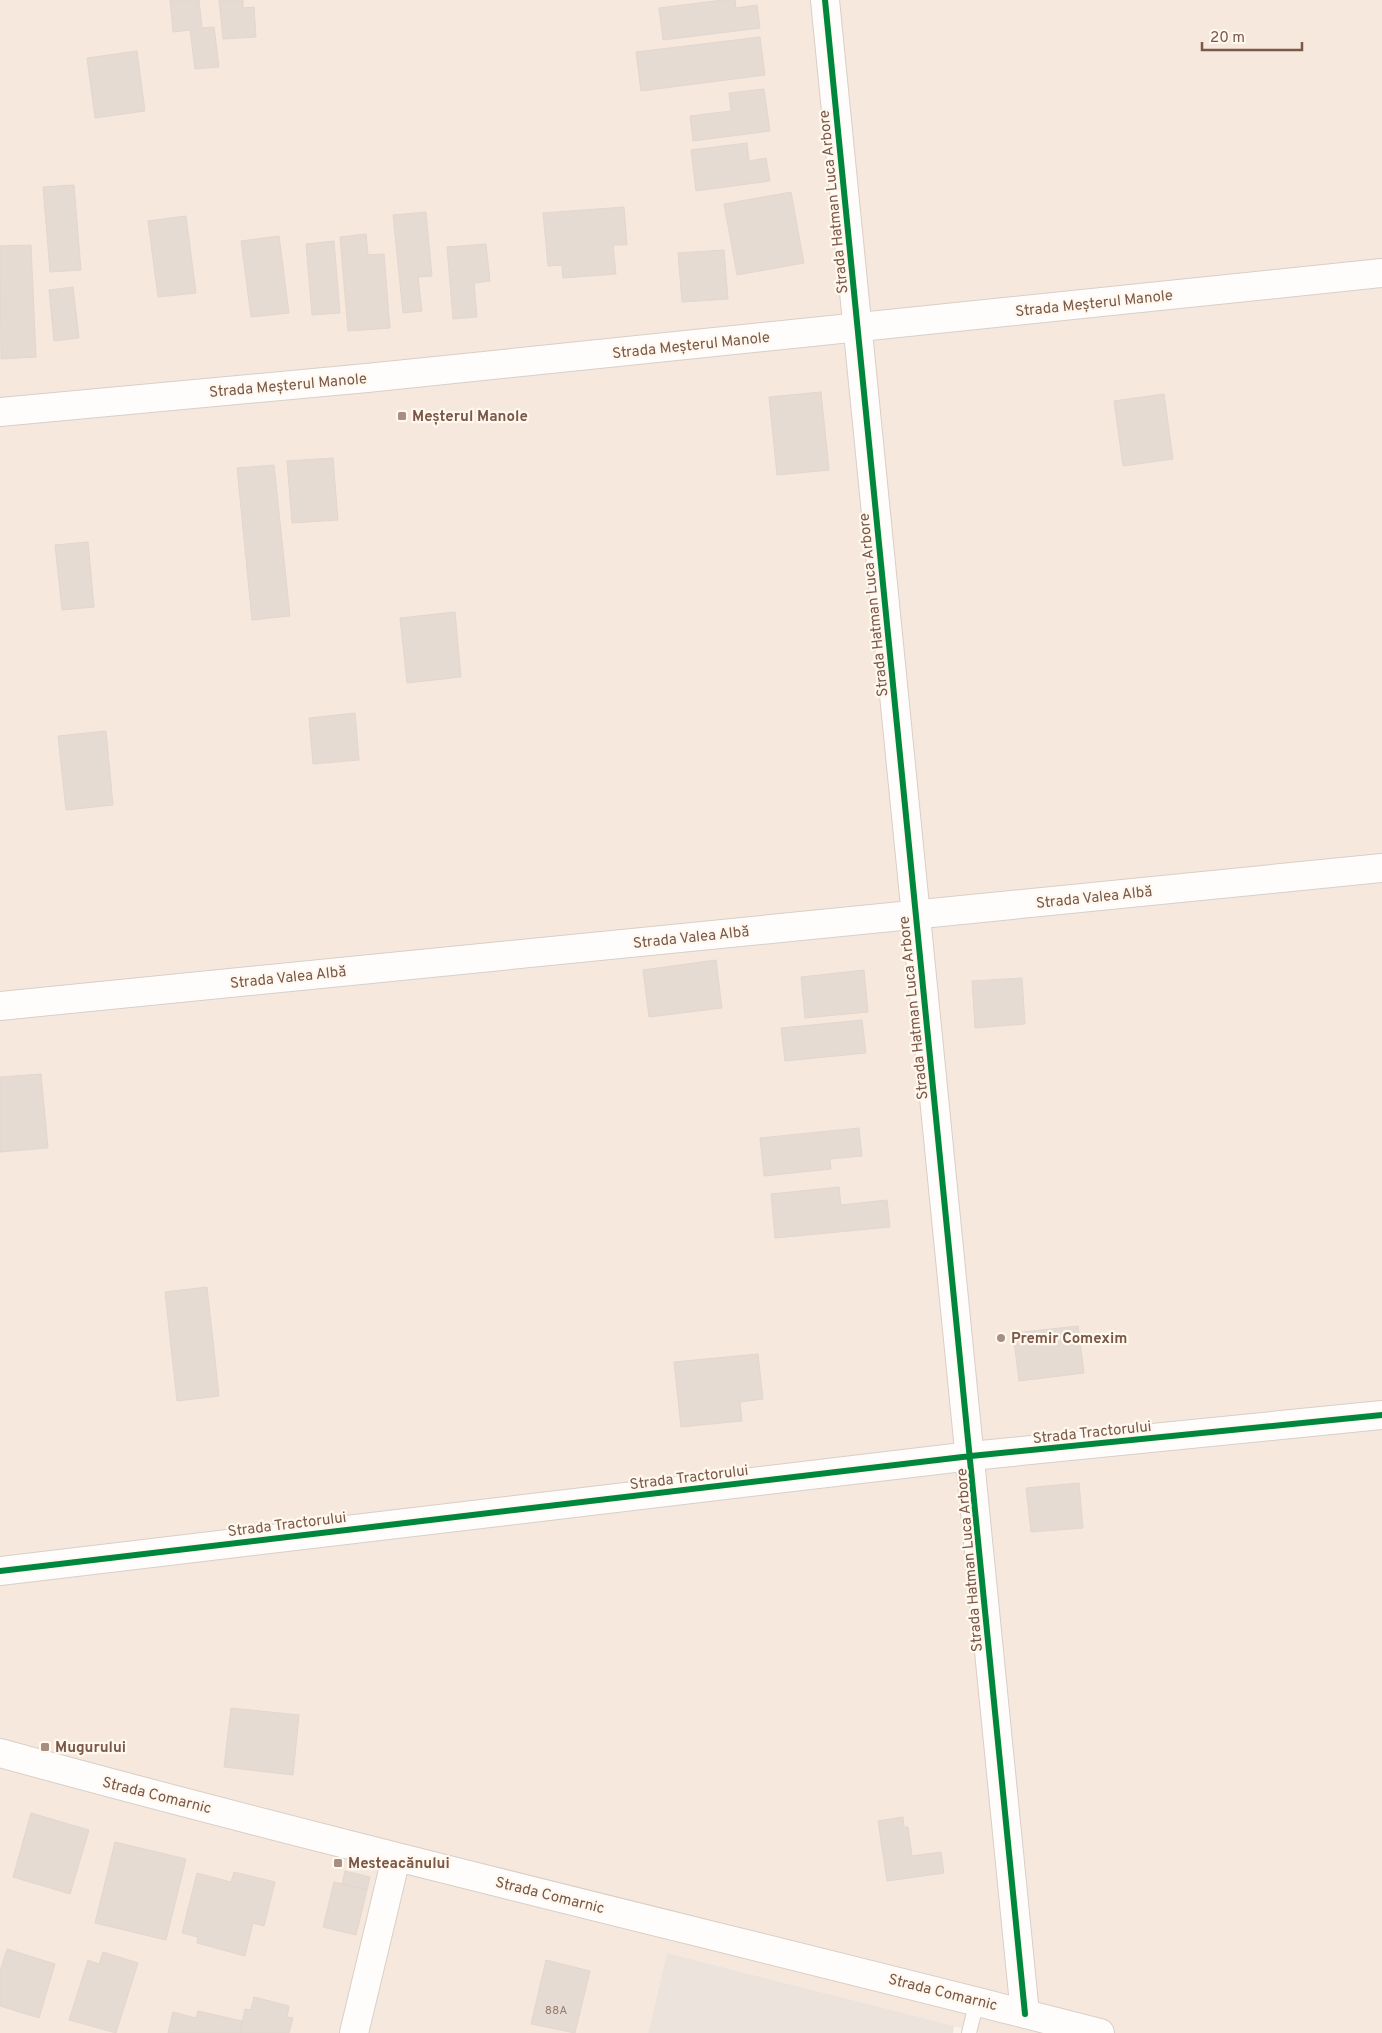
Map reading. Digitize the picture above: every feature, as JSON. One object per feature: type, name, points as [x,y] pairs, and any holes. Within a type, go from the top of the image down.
[{"type":"street","name":"Strada Hatman Luca Arbore","points":[[825,0],[1025,2014]]},
{"type":"street","name":"Strada Meșterul Manole","points":[[0,412],[357,379],[1382,273]]},
{"type":"street","name":"Strada Valea Albă","points":[[0,1006],[1382,868]]},
{"type":"street","name":"Strada Tractorului","points":[[0,1571],[971,1456],[1382,1415]]},
{"type":"street","name":"Strada Comarnic","points":[[0,1754],[396,1858],[977,2000],[1100,2033]]},
{"type":"street","points":[[354,2033],[396,1858]]},
{"type":"lane","points":[[969,2033],[977,2000]]},
{"type":"shaded area","points":[[0,0],[1382,0],[1382,2033],[980,2033],[667,1953],[648,2033],[0,2033]]},
{"type":"shaded area","points":[[667,1953],[954,2026],[953,2033],[648,2033]]},
{"type":"building","points":[[170,0],[199,0],[202,28],[214,27],[219,67],[195,69],[190,30],[173,32]]},
{"type":"building","points":[[219,0],[243,0],[243,8],[254,7],[256,37],[223,39]]},
{"type":"building","points":[[735,0],[736,8],[757,5],[760,28],[663,40],[659,8]]},
{"type":"building","points":[[760,37],[765,75],[641,91],[636,52]]},
{"type":"building","points":[[137,51],[145,111],[95,118],[87,58]]},
{"type":"building","points":[[764,89],[770,131],[693,141],[690,116],[731,111],[729,93]]},
{"type":"building","points":[[747,143],[749,161],[766,158],[770,181],[696,191],[691,150]]},
{"type":"building","points":[[74,185],[81,270],[50,272],[43,187]]},
{"type":"building","points":[[791,192],[804,263],[737,275],[724,204]]},
{"type":"building","points":[[624,207],[627,245],[613,245],[616,274],[563,278],[562,265],[548,266],[543,213]]},
{"type":"building","points":[[426,212],[432,276],[418,277],[422,311],[403,313],[393,215]]},
{"type":"building","points":[[186,216],[196,293],[158,297],[148,221]]},
{"type":"building","points":[[366,234],[368,255],[384,254],[390,328],[348,331],[340,237]]},
{"type":"building","points":[[279,236],[289,313],[251,317],[241,241]]},
{"type":"building","points":[[334,241],[340,313],[312,315],[306,244]]},
{"type":"building","points":[[486,244],[490,281],[474,283],[477,317],[453,319],[447,247]]},
{"type":"building","points":[[31,245],[36,357],[1,359],[0,246]]},
{"type":"building","points":[[724,250],[728,299],[682,302],[678,253]]},
{"type":"building","points":[[73,287],[79,338],[54,341],[49,290]]},
{"type":"building","points":[[821,392],[829,470],[777,475],[769,397]]},
{"type":"building","points":[[1164,394],[1173,459],[1123,466],[1114,401]]},
{"type":"building","points":[[333,458],[338,520],[292,523],[287,461]]},
{"type":"building","points":[[274,465],[290,616],[252,620],[237,468]]},
{"type":"building","points":[[88,542],[94,607],[62,610],[55,545]]},
{"type":"building","points":[[455,612],[461,677],[407,683],[400,618]]},
{"type":"building","points":[[355,713],[359,760],[313,764],[309,718]]},
{"type":"building","points":[[106,731],[113,805],[66,810],[58,736]]},
{"type":"building","points":[[716,960],[722,1008],[649,1017],[643,970]]},
{"type":"building","points":[[864,970],[868,1012],[805,1018],[801,977]]},
{"type":"building","points":[[1022,978],[1025,1024],[975,1028],[972,981]]},
{"type":"building","points":[[862,1020],[866,1053],[785,1061],[781,1028]]},
{"type":"building","points":[[41,1074],[48,1148],[0,1152],[0,1077]]},
{"type":"building","points":[[859,1128],[862,1156],[830,1159],[831,1169],[764,1176],[760,1138]]},
{"type":"building","points":[[839,1187],[841,1205],[887,1200],[890,1227],[775,1238],[771,1194]]},
{"type":"building","points":[[207,1287],[219,1396],[177,1401],[165,1292]]},
{"type":"building","points":[[1078,1326],[1084,1373],[1019,1381],[1013,1333]]},
{"type":"building","points":[[758,1354],[763,1399],[740,1402],[742,1421],[681,1427],[674,1362]]},
{"type":"building","points":[[1079,1483],[1083,1528],[1031,1532],[1026,1488]]},
{"type":"building","points":[[231,1708],[299,1715],[293,1775],[224,1767]]},
{"type":"building","points":[[31,1813],[89,1830],[70,1894],[13,1877]]},
{"type":"building","points":[[903,1817],[904,1827],[908,1827],[912,1856],[941,1852],[944,1873],[887,1881],[878,1821]]},
{"type":"building","points":[[115,1842],[186,1859],[166,1940],[95,1923]]},
{"type":"building","points":[[345,1871],[370,1877],[367,1890],[342,1884]]},
{"type":"building","points":[[234,1872],[275,1882],[264,1926],[253,1923],[245,1956],[197,1943],[198,1937],[182,1933],[197,1873],[231,1882]]},
{"type":"building","points":[[334,1882],[367,1890],[356,1935],[323,1927]]},
{"type":"building","points":[[7,1949],[55,1964],[39,2018],[0,2006],[0,1971]]},
{"type":"building","points":[[103,1952],[138,1963],[116,2033],[69,2020],[88,1960],[99,1964]]},
{"type":"building","points":[[546,1960],[590,1971],[575,2033],[531,2024]]},
{"type":"building","points":[[254,1997],[289,2006],[287,2017],[293,2018],[289,2033],[240,2033],[245,2009],[251,2010]]},
{"type":"building","points":[[198,2011],[242,2021],[240,2033],[168,2033],[173,2012],[196,2018]]},
{"type":"cycle path","points":[[825,0],[1025,2014]]},
{"type":"cycle path","points":[[0,1571],[971,1456],[1382,1415]]},
{"type":"place","name":"Meșterul Manole","points":[[402,416]]},
{"type":"place","name":"Premir Comexim","points":[[1001,1338]]},
{"type":"place","name":"Mugurului","points":[[45,1747]]},
{"type":"place","name":"Mesteacănului","points":[[338,1863]]}]
